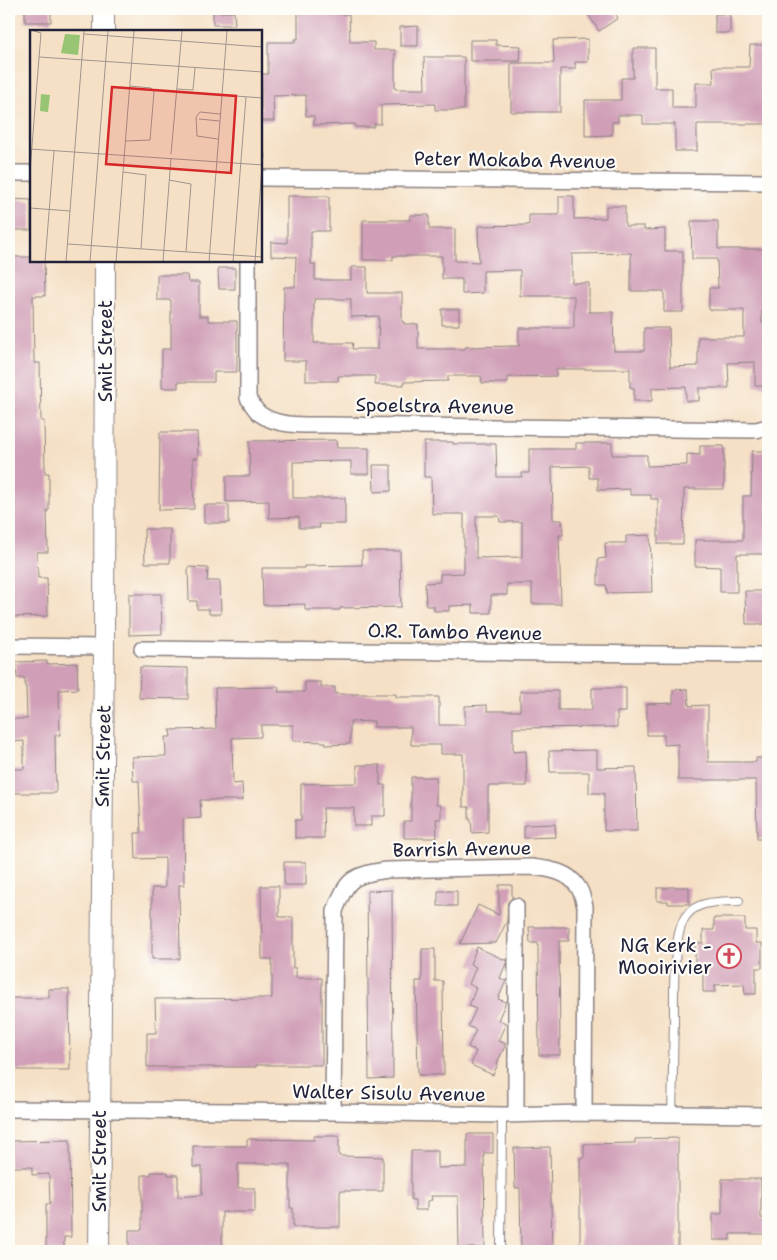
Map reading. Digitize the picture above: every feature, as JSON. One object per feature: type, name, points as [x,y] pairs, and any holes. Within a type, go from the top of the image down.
[{"type":"street","points":[[104,9],[104,30]]},
{"type":"street","points":[[9,173],[30,172]]},
{"type":"street","name":"Peter Mokaba Avenue","points":[[262,178],[768,182]]},
{"type":"street","name":"Smit Street","points":[[99,1251],[105,262]]},
{"type":"street","name":"Spoelstra Avenue","points":[[248,262],[248,398],[258,413],[273,421],[298,424],[396,426],[756,430],[768,427]]},
{"type":"street","points":[[9,646],[104,647]]},
{"type":"street","name":"O.R. Tambo Avenue","points":[[142,649],[768,655]]},
{"type":"street","name":"Barrish Avenue","points":[[333,1112],[335,911],[341,893],[353,878],[368,872],[387,870],[532,867],[553,870],[568,876],[579,887],[585,906],[584,1113]]},
{"type":"street","points":[[509,1115],[516,906]]},
{"type":"street","name":"Walter Sisulu Avenue","points":[[9,1109],[768,1116]]},
{"type":"lane","points":[[672,1115],[675,965],[680,931],[685,916],[696,907],[710,902],[739,901]]},
{"type":"lane","points":[[501,1251],[509,1115]]},
{"type":"building","points":[[25,9],[51,9],[51,22],[25,22]]},
{"type":"building","points":[[298,9],[338,9],[338,14],[349,14],[350,42],[374,42],[374,50],[395,50],[395,89],[425,89],[424,57],[464,57],[464,110],[435,110],[435,104],[381,105],[381,124],[374,124],[374,127],[355,127],[355,124],[314,125],[314,116],[306,116],[306,95],[273,96],[274,121],[262,121],[262,74],[268,74],[268,42],[295,42],[295,39],[298,39]]},
{"type":"building","points":[[596,9],[612,9],[618,18],[599,31],[588,14]]},
{"type":"building","points":[[213,12],[234,12],[235,25],[213,25]]},
{"type":"building","points":[[715,14],[730,14],[730,33],[715,33]]},
{"type":"building","points":[[418,26],[418,46],[400,46],[400,27]]},
{"type":"building","points":[[588,39],[588,62],[575,62],[575,69],[560,69],[560,112],[511,112],[511,63],[554,63],[553,40]]},
{"type":"building","points":[[470,40],[496,40],[496,45],[521,46],[520,61],[470,61]]},
{"type":"building","points":[[750,45],[768,45],[768,124],[697,124],[697,151],[675,151],[675,124],[643,124],[643,115],[618,115],[618,122],[612,122],[612,135],[585,136],[585,100],[621,100],[621,78],[633,78],[633,48],[655,48],[655,88],[672,88],[672,108],[696,108],[696,83],[714,83],[713,67],[749,67]]},
{"type":"building","points":[[287,196],[329,196],[329,231],[311,231],[311,264],[315,264],[315,280],[351,280],[351,267],[367,267],[367,293],[402,293],[402,322],[404,324],[418,324],[418,349],[519,346],[519,328],[574,328],[574,296],[520,296],[520,270],[483,271],[483,293],[462,294],[462,279],[442,279],[442,256],[393,256],[393,260],[363,260],[363,220],[410,220],[410,215],[429,215],[429,229],[455,229],[455,261],[479,262],[478,226],[529,225],[529,215],[559,215],[559,196],[574,196],[574,219],[606,218],[606,206],[625,206],[625,226],[644,226],[644,230],[665,229],[665,251],[683,251],[683,312],[664,312],[664,291],[631,291],[631,253],[572,254],[572,283],[589,283],[589,312],[613,312],[614,351],[644,351],[644,328],[669,328],[670,367],[698,366],[698,337],[744,337],[744,310],[709,310],[709,288],[718,288],[717,259],[692,259],[691,221],[718,221],[718,249],[768,249],[768,270],[761,270],[762,323],[768,323],[768,386],[755,386],[755,362],[728,363],[729,388],[699,388],[699,401],[686,401],[686,387],[652,388],[652,401],[634,401],[634,388],[630,387],[630,369],[556,369],[556,376],[508,377],[508,383],[482,383],[481,376],[448,376],[448,381],[404,382],[404,385],[375,385],[375,376],[338,376],[338,381],[306,381],[306,361],[283,361],[284,287],[295,287],[296,257],[271,256],[271,242],[287,243]],"holes":[[[314,299],[351,299],[351,317],[379,316],[378,349],[352,349],[353,343],[314,343]]]},
{"type":"building","points":[[9,199],[30,200],[30,230],[9,230]]},
{"type":"building","points":[[9,257],[30,257],[30,262],[44,262],[45,296],[33,296],[34,363],[40,363],[41,421],[44,421],[45,473],[49,473],[49,510],[47,511],[48,552],[37,552],[38,578],[47,578],[48,616],[9,617],[9,381],[12,381],[12,355],[9,355]]},
{"type":"building","points":[[218,268],[235,268],[235,289],[219,289]]},
{"type":"building","points":[[157,275],[187,275],[188,282],[199,282],[199,316],[208,316],[208,321],[237,321],[237,372],[214,372],[214,382],[178,382],[178,388],[162,388],[162,349],[171,349],[171,300],[157,300]]},
{"type":"building","points":[[442,309],[459,309],[459,325],[442,325]]},
{"type":"building","points":[[160,432],[197,432],[198,458],[193,458],[194,509],[159,510]]},
{"type":"building","points":[[336,440],[337,448],[369,448],[369,474],[351,474],[351,461],[293,462],[293,498],[345,498],[345,524],[319,524],[320,528],[299,528],[299,517],[269,518],[269,501],[226,502],[226,476],[250,476],[249,441]]},
{"type":"building","points":[[424,442],[496,444],[497,477],[522,477],[522,473],[529,473],[529,449],[576,449],[576,443],[612,443],[612,455],[647,455],[647,466],[687,465],[687,454],[700,455],[700,446],[724,446],[724,489],[684,489],[683,544],[658,544],[658,499],[651,499],[651,495],[630,495],[630,489],[598,490],[598,478],[589,478],[589,466],[552,467],[553,520],[562,520],[563,535],[559,535],[561,604],[532,604],[532,584],[507,584],[507,595],[491,595],[491,613],[473,613],[473,605],[449,606],[449,611],[434,611],[434,606],[426,606],[425,583],[440,582],[440,574],[464,573],[464,514],[432,514],[431,477],[424,477]],"holes":[[[476,516],[499,516],[500,522],[522,522],[522,557],[476,558]]]},
{"type":"building","points":[[752,451],[768,451],[768,554],[737,554],[737,592],[720,592],[720,567],[695,566],[695,540],[743,540],[743,496],[751,496]]},
{"type":"building","points":[[373,465],[391,465],[391,491],[374,492]]},
{"type":"building","points":[[204,505],[229,505],[229,523],[204,523]]},
{"type":"building","points":[[144,529],[170,529],[170,563],[145,563]]},
{"type":"building","points":[[650,535],[652,592],[607,593],[606,585],[598,585],[598,559],[606,558],[605,543],[626,543],[626,536]]},
{"type":"building","points":[[362,551],[400,551],[401,607],[305,610],[305,604],[263,605],[262,568],[362,565]]},
{"type":"building","points":[[188,567],[208,568],[207,581],[220,581],[221,614],[209,614],[209,609],[197,609],[197,601],[189,601]]},
{"type":"building","points":[[745,591],[768,591],[768,624],[746,624]]},
{"type":"building","points":[[129,594],[161,594],[162,634],[129,635]]},
{"type":"building","points":[[47,661],[47,664],[77,663],[78,689],[59,690],[60,735],[55,735],[56,793],[9,793],[9,769],[24,769],[24,741],[10,742],[9,719],[27,719],[25,678],[17,678],[16,662]]},
{"type":"building","points":[[140,667],[188,668],[188,699],[139,698]]},
{"type":"building","points":[[305,682],[321,682],[321,687],[335,687],[335,694],[396,694],[396,697],[439,697],[439,725],[465,725],[465,706],[487,705],[487,711],[520,711],[520,691],[558,691],[558,710],[592,710],[592,688],[626,688],[626,712],[617,712],[617,727],[513,728],[513,752],[526,751],[527,786],[488,786],[488,832],[472,833],[469,807],[463,807],[463,754],[441,754],[441,745],[411,745],[411,727],[374,727],[374,721],[350,722],[350,744],[326,745],[326,742],[293,741],[293,725],[261,725],[261,737],[232,738],[233,784],[242,783],[243,800],[200,800],[201,818],[183,819],[184,885],[179,885],[180,959],[152,959],[152,888],[165,888],[165,858],[136,859],[135,833],[141,833],[139,781],[133,781],[132,757],[166,756],[165,737],[171,737],[170,730],[216,729],[215,688],[279,687],[278,692],[305,692]]},
{"type":"building","points":[[688,689],[689,706],[708,705],[708,762],[756,762],[756,758],[768,758],[768,839],[757,839],[756,780],[678,780],[678,744],[664,745],[664,735],[647,735],[647,704],[673,703],[673,690]]},
{"type":"building","points":[[597,750],[597,768],[636,767],[637,831],[604,831],[604,793],[589,793],[589,772],[550,772],[549,751]]},
{"type":"building","points":[[357,765],[380,765],[380,785],[385,785],[385,816],[371,816],[371,826],[354,826],[354,808],[323,808],[324,838],[295,838],[295,820],[301,820],[301,784],[357,783]]},
{"type":"building","points":[[411,777],[436,777],[436,805],[441,805],[441,819],[436,819],[437,838],[404,838],[404,821],[411,821]]},
{"type":"building","points":[[555,824],[556,837],[524,838],[524,825]]},
{"type":"building","points":[[284,862],[306,862],[306,885],[284,885]]},
{"type":"building","points":[[499,885],[512,885],[513,897],[508,902],[507,921],[496,943],[460,944],[478,905],[499,915]]},
{"type":"building","points":[[261,886],[279,886],[279,917],[293,917],[293,968],[296,968],[296,978],[322,978],[322,1065],[147,1067],[147,1033],[156,1033],[155,999],[272,998],[272,959],[262,959]]},
{"type":"building","points":[[689,887],[689,904],[668,904],[668,901],[657,901],[657,888]]},
{"type":"building","points":[[392,890],[393,1078],[369,1079],[367,891]]},
{"type":"building","points":[[438,891],[457,891],[457,906],[438,906]]},
{"type":"building","name":"NG Kerk - Mooirivier","points":[[714,918],[745,918],[745,930],[756,930],[756,943],[762,943],[762,968],[756,968],[756,994],[745,994],[744,984],[715,985],[715,992],[703,992],[703,968],[695,968],[695,943],[703,943],[703,930],[714,930]]},
{"type":"building","points":[[529,927],[569,927],[569,941],[559,941],[560,1055],[539,1055],[538,943],[530,943]]},
{"type":"building","points":[[477,947],[507,961],[500,978],[506,981],[498,999],[506,1002],[498,1020],[506,1023],[498,1041],[506,1044],[493,1075],[471,1065],[476,1051],[468,1047],[476,1030],[468,1026],[476,1009],[469,1006],[476,988],[469,984],[476,967],[470,964]]},
{"type":"building","points":[[422,949],[435,949],[435,981],[443,981],[444,1075],[418,1075],[416,981],[422,981]]},
{"type":"building","points":[[49,989],[69,989],[70,1070],[9,1070],[9,998],[49,998]]},
{"type":"building","points":[[467,1134],[493,1134],[493,1153],[484,1153],[485,1248],[459,1248],[458,1196],[431,1196],[432,1200],[427,1201],[427,1210],[415,1210],[415,1200],[411,1200],[411,1151],[438,1151],[438,1168],[467,1167]]},
{"type":"building","points":[[314,1136],[339,1136],[339,1156],[383,1157],[383,1191],[340,1191],[340,1227],[293,1227],[293,1208],[290,1208],[290,1164],[238,1164],[238,1188],[255,1188],[255,1212],[222,1212],[222,1251],[204,1251],[204,1248],[169,1249],[169,1251],[138,1251],[138,1249],[129,1249],[129,1230],[142,1230],[142,1175],[151,1175],[151,1172],[168,1172],[168,1175],[178,1175],[178,1197],[202,1195],[202,1167],[193,1167],[193,1146],[247,1146],[247,1139],[314,1140]]},
{"type":"building","points":[[678,1138],[678,1251],[580,1251],[580,1158],[584,1157],[584,1144],[635,1143],[635,1139]]},
{"type":"building","points":[[70,1140],[71,1237],[64,1237],[64,1251],[46,1251],[46,1204],[50,1204],[49,1174],[32,1175],[32,1167],[9,1167],[9,1141]]},
{"type":"building","points":[[550,1147],[552,1251],[521,1251],[520,1188],[515,1188],[514,1148]]},
{"type":"building","points":[[722,1179],[761,1179],[761,1218],[765,1218],[765,1234],[730,1234],[730,1240],[713,1240],[713,1214],[722,1214]]},
{"type":"place","name":"NG Kerk - Mooirivier","points":[[729,956]]}]
